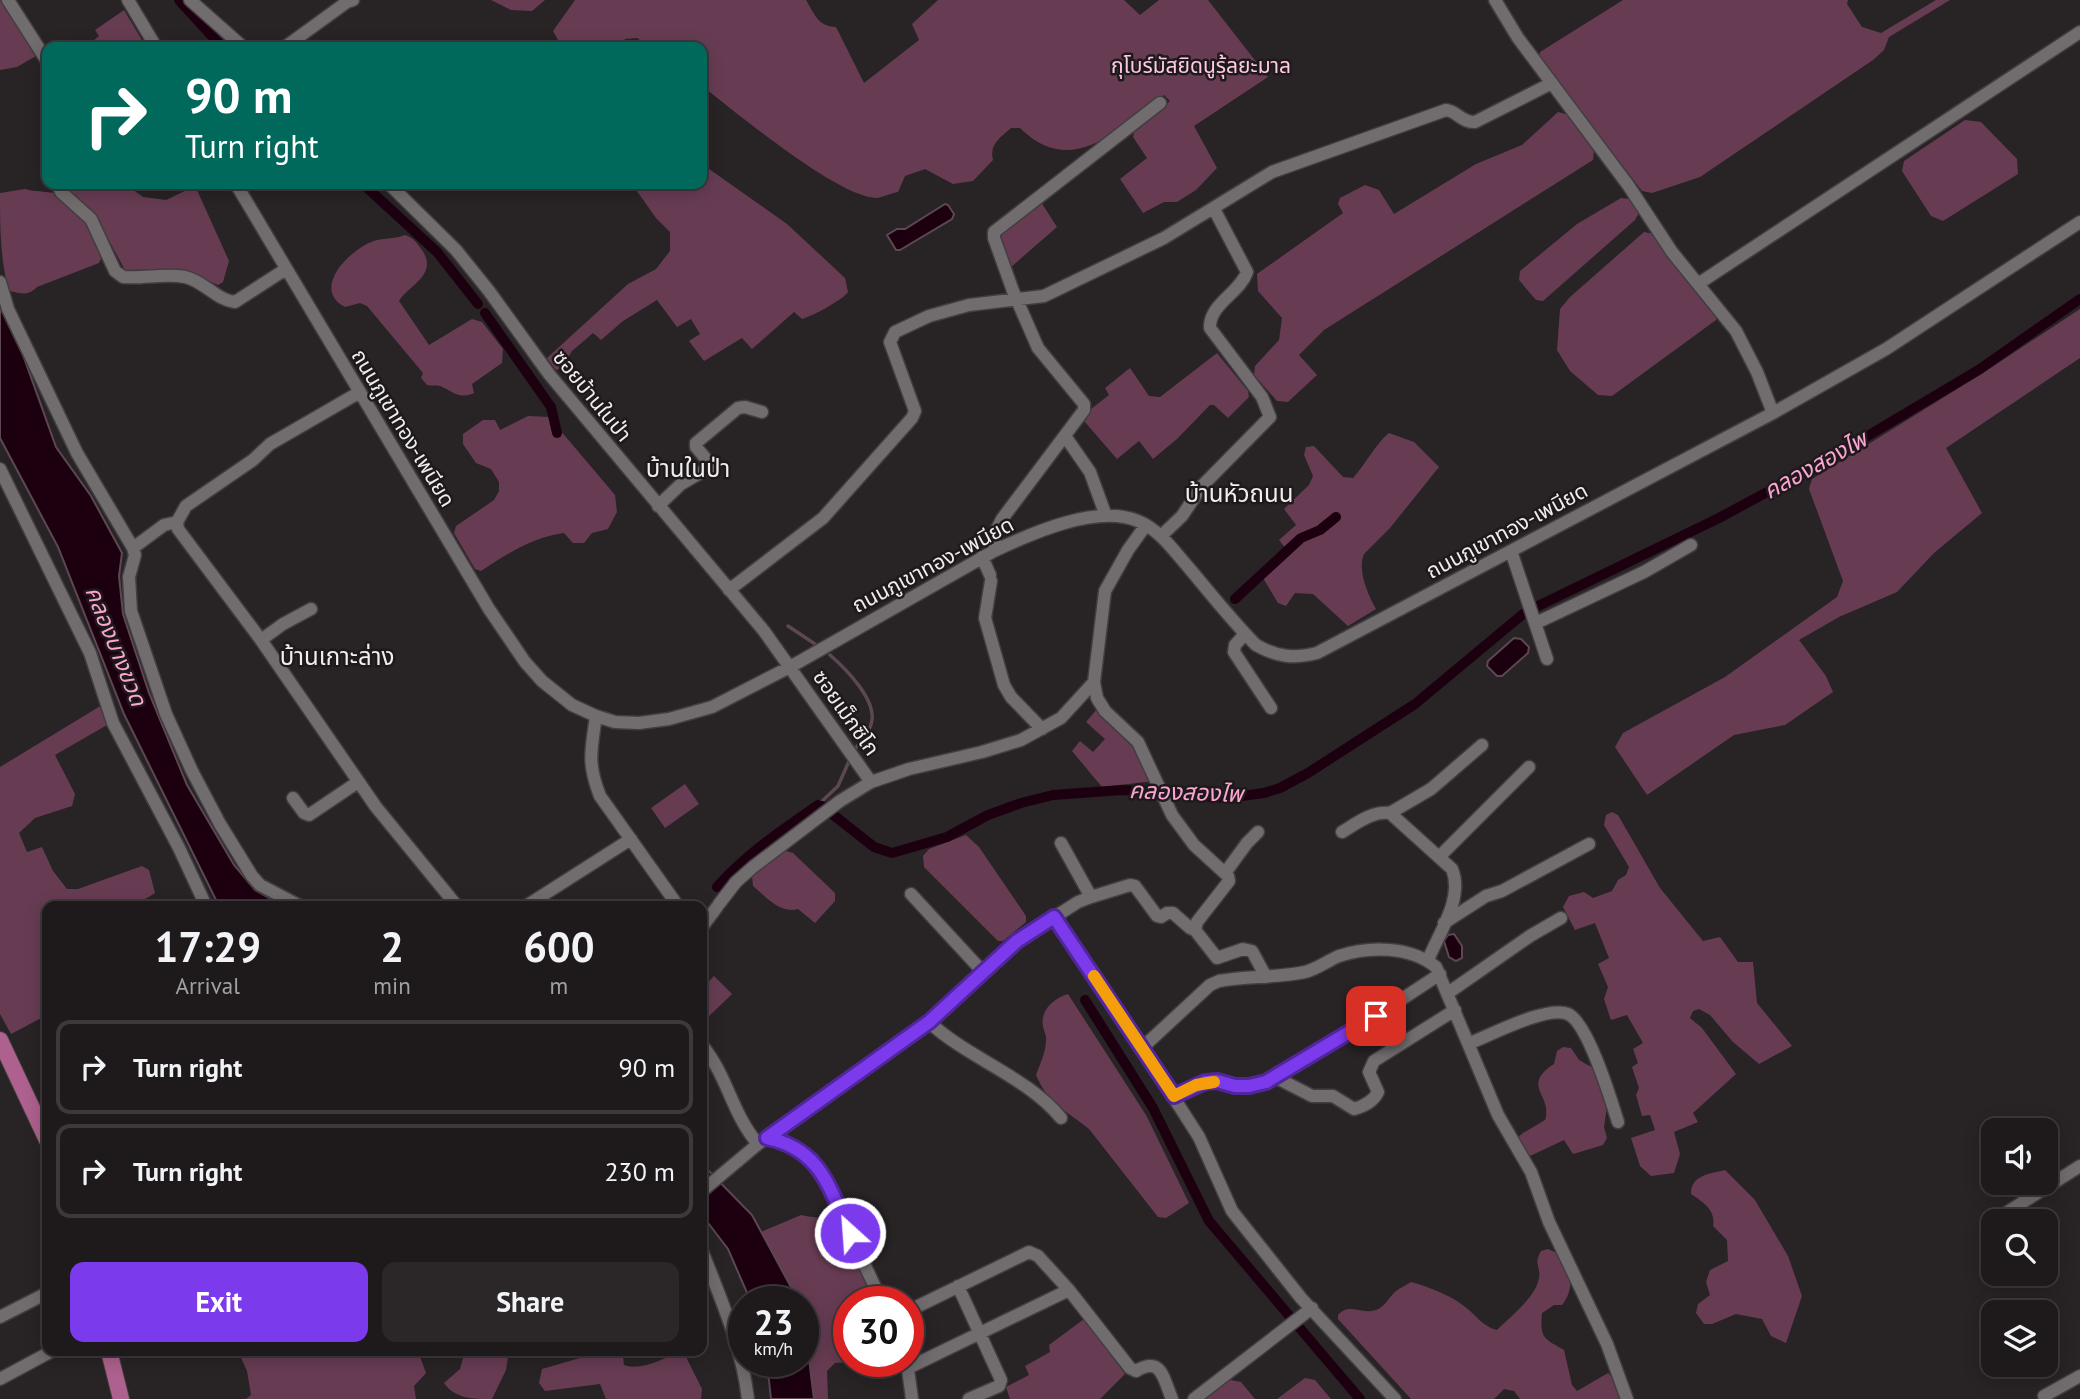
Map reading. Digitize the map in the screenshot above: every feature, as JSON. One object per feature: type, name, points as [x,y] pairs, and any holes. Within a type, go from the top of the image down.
[{"type":"main road","points":[[0,1040],[42,1129]]},
{"type":"main road","points":[[110,1356],[121,1399]]},
{"type":"street","points":[[8,0],[42,53]]},
{"type":"street","points":[[190,0],[237,42]]},
{"type":"street","points":[[292,42],[353,0]]},
{"type":"street","points":[[1496,0],[1518,38],[1628,185],[1672,253],[1736,331],[1757,372],[1773,414]]},
{"type":"street","points":[[134,3],[154,42]]},
{"type":"street","points":[[1698,284],[2080,32]]},
{"type":"street","points":[[729,590],[823,518],[912,418],[915,411],[890,342],[895,332],[929,316],[969,305],[1044,296],[1164,238],[1272,172],[1446,110],[1465,121],[1475,122],[1552,83]]},
{"type":"street","points":[[994,551],[995,533],[1002,519],[1084,410],[1084,404],[1038,348],[1017,300],[994,232],[1160,103]]},
{"type":"street","points":[[60,189],[91,219],[115,271],[122,276],[183,277],[195,281],[227,301],[235,302],[286,269]]},
{"type":"street","name":"ถนนภูเขาทอง-เพนียด","points":[[239,189],[478,592],[525,662],[572,705],[615,722],[639,723],[669,719],[712,707],[790,667],[994,551],[1064,523],[1106,516],[1128,517],[1161,536],[1256,645],[1286,657],[1317,653],[1773,414],[1885,349],[2080,222]]},
{"type":"street","name":"ซอยบ้านในป่า","points":[[394,189],[456,250],[549,374],[790,667]]},
{"type":"street","points":[[1161,536],[1182,516],[1202,486],[1270,417],[1262,397],[1210,328],[1212,314],[1244,279],[1247,272],[1214,209]]},
{"type":"street","points":[[0,282],[8,309],[77,453],[133,548],[135,555],[129,577],[131,611],[166,714],[192,771],[252,876],[260,885],[290,901]]},
{"type":"street","points":[[359,392],[270,444],[253,460],[186,506],[177,522],[181,536],[261,640],[358,782],[453,901]]},
{"type":"street","points":[[658,506],[681,484],[712,466],[696,447],[696,443],[732,411],[745,407],[762,412]]},
{"type":"street","points":[[1065,436],[1090,472],[1106,516]]},
{"type":"street","points":[[0,469],[90,653],[113,723],[204,901]]},
{"type":"street","points":[[0,504],[13,495]]},
{"type":"street","points":[[133,548],[164,525],[177,522]]},
{"type":"street","points":[[1146,525],[1105,591],[1094,682],[1097,698],[1105,711],[1138,742],[1172,815],[1195,845],[1225,873],[1229,881],[1197,922],[1195,930]]},
{"type":"street","points":[[1536,623],[1644,572],[1691,545]]},
{"type":"street","points":[[1511,551],[1547,659]]},
{"type":"street","points":[[982,557],[990,578],[985,618],[1004,685],[1011,697],[1042,729]]},
{"type":"street","points":[[261,640],[311,609]]},
{"type":"street","points":[[1245,634],[1234,645],[1234,652],[1271,708]]},
{"type":"street","name":"ซอยเม็กซิโก","points":[[790,667],[872,782]]},
{"type":"street","points":[[707,920],[736,882],[840,801],[872,782],[909,769],[1008,744],[1042,729],[1061,718],[1094,682]]},
{"type":"street","points":[[596,716],[589,759],[600,796],[674,901]]},
{"type":"street","points":[[1390,813],[1432,789],[1482,745]]},
{"type":"street","points":[[1440,856],[1529,767]]},
{"type":"street","points":[[293,798],[304,813],[309,815],[358,782]]},
{"type":"street","points":[[1342,832],[1370,816],[1381,812],[1390,813],[1452,869],[1457,881],[1455,896],[1428,960]]},
{"type":"street","points":[[1225,873],[1258,832]]},
{"type":"street","points":[[535,901],[631,839]]},
{"type":"street","points":[[1061,843],[1091,897]]},
{"type":"street","points":[[1444,923],[1486,896],[1502,891],[1589,844]]},
{"type":"street","points":[[707,1187],[762,1141],[929,1022],[1017,941],[1091,897],[1130,885],[1135,886],[1157,916],[1173,913],[1195,930],[1217,958],[1242,949],[1252,951],[1266,977]]},
{"type":"street","points":[[911,894],[983,972]]},
{"type":"street","points":[[1054,917],[1143,1048],[1199,1137],[1232,1211],[1309,1310],[1395,1399]]},
{"type":"street","points":[[1448,993],[1530,936],[1561,918]]},
{"type":"street","points":[[1143,1048],[1210,985],[1219,981],[1308,972],[1337,957],[1368,948],[1428,960],[1440,974],[1498,1115],[1531,1172],[1549,1222],[1610,1352],[1627,1399]]},
{"type":"street","points":[[1174,1096],[1205,1082],[1249,1086],[1275,1077],[1355,1030],[1440,974]]},
{"type":"street","points":[[1275,1077],[1312,1096],[1333,1096],[1354,1108],[1362,1107],[1378,1093],[1369,1072],[1374,1061],[1455,1010]]},
{"type":"street","points":[[1470,1043],[1535,1016],[1568,1014],[1581,1026],[1601,1072],[1618,1122]]},
{"type":"street","points":[[929,1022],[945,1037],[1049,1104],[1061,1118]]},
{"type":"street","points":[[707,1052],[718,1066],[748,1133],[762,1141],[784,1142],[812,1159],[875,1286]]},
{"type":"street","points":[[2012,1209],[2080,1166]]},
{"type":"street","points":[[924,1303],[1029,1252],[1038,1256],[1069,1290],[1130,1368],[1136,1371],[1153,1365],[1159,1369],[1172,1399]]},
{"type":"street","points":[[707,1263],[743,1363],[748,1399]]},
{"type":"street","points":[[958,1286],[1001,1383],[969,1399]]},
{"type":"street","points":[[924,1357],[981,1334],[1069,1290]]},
{"type":"street","points":[[0,1317],[42,1296]]},
{"type":"street","points":[[1194,1399],[1309,1310]]},
{"type":"street","points":[[0,1379],[43,1356]]},
{"type":"street","points":[[2044,1396],[2080,1376]]},
{"type":"street","points":[[909,1377],[912,1399]]},
{"type":"green space","points":[[0,0],[3,0],[36,56],[17,67],[0,70]]},
{"type":"green space","points":[[491,0],[545,0],[532,11],[511,10]]},
{"type":"green space","name":"กุโบร์มัสยิดนูรุ้ลยะมาล","points":[[575,0],[806,0],[821,22],[836,27],[864,83],[919,40],[912,24],[938,0],[1124,0],[1140,15],[1159,0],[1208,0],[1268,77],[1194,126],[1217,168],[1196,190],[1177,202],[1164,202],[1143,213],[1120,179],[1147,158],[1133,137],[1135,129],[1170,101],[1164,95],[1112,134],[1095,143],[1077,149],[1058,149],[1040,143],[1020,128],[1011,128],[994,145],[993,160],[973,181],[953,184],[925,169],[905,176],[898,192],[877,198],[860,194],[813,169],[707,90],[707,42],[643,42],[637,38],[625,39],[623,42],[559,42],[553,31]]},
{"type":"green space","points":[[1623,0],[1848,0],[1847,4],[1862,27],[1881,33],[1936,0],[1950,0],[1889,37],[1884,50],[1873,60],[1700,177],[1652,193],[1642,191],[1539,58],[1540,52]]},
{"type":"green space","points":[[124,10],[143,42],[94,42],[99,36],[95,30]]},
{"type":"green space","points":[[1558,112],[1569,115],[1594,150],[1593,160],[1324,330],[1299,355],[1317,375],[1288,402],[1277,401],[1254,375],[1255,366],[1279,340],[1282,318],[1258,291],[1257,274],[1343,213],[1338,204],[1340,198],[1365,185],[1379,190],[1394,214],[1476,164],[1522,145]]},
{"type":"green space","points":[[1965,120],[1981,122],[2017,159],[2018,174],[1943,221],[1931,216],[1902,171],[1904,161]]},
{"type":"green space","points":[[707,168],[787,224],[845,278],[848,292],[806,318],[802,319],[794,312],[752,349],[742,338],[704,361],[689,341],[700,334],[691,319],[677,327],[657,300],[623,321],[601,340],[593,333],[572,351],[562,368],[556,370],[547,358],[628,284],[656,269],[670,251],[670,232],[656,218],[636,189],[707,189]]},
{"type":"green space","points":[[25,189],[58,194],[79,211],[102,256],[99,263],[28,293],[10,291],[2,257],[0,193]]},
{"type":"green space","points":[[132,189],[143,197],[166,200],[187,190],[197,190],[229,261],[223,282],[218,285],[175,269],[125,270],[100,224],[67,190]]},
{"type":"green space","points":[[1621,198],[1630,199],[1639,213],[1635,220],[1543,301],[1536,300],[1519,280],[1520,271],[1577,224]]},
{"type":"green space","points":[[1041,202],[1057,227],[1011,267],[999,239],[1001,231]]},
{"type":"green space","points":[[1644,232],[1654,234],[1717,315],[1716,320],[1612,396],[1598,395],[1570,371],[1557,350],[1560,309]]},
{"type":"green space","points":[[405,235],[413,239],[422,250],[427,266],[425,273],[399,301],[429,345],[472,319],[482,322],[503,349],[502,363],[472,384],[474,393],[460,395],[440,386],[427,385],[421,378],[423,373],[367,306],[360,303],[345,307],[335,299],[331,289],[333,279],[347,259],[367,244]]},
{"type":"green space","points":[[2080,309],[2080,358],[1946,448],[1982,513],[1934,553],[1897,592],[1839,617],[1799,640],[1826,676],[1833,692],[1785,725],[1734,735],[1647,795],[1615,747],[1623,733],[1725,677],[1837,597],[1843,581],[1809,489],[1812,479]]},
{"type":"green space","points":[[1217,353],[1248,391],[1249,397],[1228,418],[1214,405],[1210,405],[1153,459],[1139,441],[1117,459],[1084,421],[1091,409],[1109,395],[1105,388],[1130,368],[1149,396],[1160,397]]},
{"type":"green space","points":[[528,416],[549,417],[615,495],[617,512],[608,529],[592,533],[584,543],[573,543],[564,533],[553,535],[521,547],[481,571],[475,569],[454,533],[456,526],[494,500],[499,491],[499,482],[491,469],[476,463],[463,444],[463,434],[483,420],[495,420],[500,430]]},
{"type":"green space","points":[[1389,433],[1414,442],[1439,467],[1390,528],[1364,554],[1363,575],[1376,609],[1348,626],[1313,594],[1295,593],[1286,606],[1278,603],[1263,578],[1289,553],[1279,540],[1296,525],[1284,509],[1309,485],[1313,476],[1304,455],[1306,447],[1314,446],[1343,477],[1353,478]]},
{"type":"green space","points":[[102,705],[107,725],[55,755],[75,794],[72,806],[35,818],[19,833],[27,852],[42,847],[53,871],[67,889],[78,889],[142,866],[149,870],[155,893],[141,901],[42,901],[42,1018],[11,1034],[0,1014],[0,767]]},
{"type":"green space","points":[[1098,708],[1128,734],[1154,781],[1102,787],[1072,751],[1080,741],[1093,752],[1105,739],[1086,722]]},
{"type":"green space","points":[[685,784],[699,804],[665,828],[651,808]]},
{"type":"green space","points":[[1612,812],[1618,815],[1660,888],[1703,941],[1720,937],[1738,962],[1753,962],[1757,1003],[1792,1046],[1759,1064],[1733,1042],[1710,1015],[1699,1009],[1693,1011],[1690,1018],[1702,1028],[1736,1074],[1693,1113],[1698,1122],[1674,1132],[1680,1154],[1674,1173],[1651,1176],[1640,1166],[1631,1138],[1655,1130],[1650,1115],[1642,1116],[1636,1095],[1639,1088],[1632,1067],[1638,1063],[1633,1049],[1643,1043],[1627,1015],[1611,1020],[1604,999],[1608,987],[1598,964],[1609,958],[1595,923],[1575,930],[1563,907],[1569,896],[1584,892],[1593,898],[1612,891],[1618,880],[1626,875],[1629,867],[1604,825],[1606,815]]},
{"type":"green space","points":[[966,835],[979,847],[1026,916],[1026,922],[1003,941],[998,941],[924,867],[923,856],[929,849]]},
{"type":"green space","points":[[783,850],[793,853],[835,893],[835,901],[815,923],[798,909],[779,907],[753,886],[752,876]]},
{"type":"green space","points":[[714,976],[732,994],[707,1018],[707,983]]},
{"type":"green space","points":[[1068,994],[1146,1115],[1189,1203],[1166,1218],[1158,1217],[1089,1129],[1053,1101],[1036,1075],[1045,1047],[1044,1015],[1053,1002]]},
{"type":"green space","points":[[1563,1047],[1571,1048],[1579,1060],[1595,1069],[1607,1107],[1604,1127],[1607,1138],[1603,1145],[1573,1154],[1564,1140],[1528,1157],[1516,1139],[1545,1120],[1545,1104],[1538,1085],[1539,1079],[1554,1064],[1557,1051]]},
{"type":"green space","points":[[1725,1170],[1755,1200],[1788,1256],[1802,1296],[1786,1343],[1771,1336],[1762,1319],[1736,1314],[1712,1324],[1704,1324],[1696,1313],[1698,1304],[1710,1295],[1706,1282],[1710,1270],[1728,1261],[1727,1240],[1713,1226],[1713,1215],[1708,1207],[1691,1194],[1692,1188],[1702,1176]]},
{"type":"green space","points":[[801,1215],[839,1223],[868,1286],[833,1286],[833,1365],[827,1371],[828,1399],[814,1399],[812,1377],[819,1377],[819,1286],[790,1286],[761,1232]]},
{"type":"green space","points":[[1548,1249],[1559,1254],[1570,1285],[1562,1305],[1554,1305],[1542,1313],[1544,1336],[1564,1350],[1572,1385],[1577,1391],[1608,1373],[1615,1380],[1619,1399],[1520,1399],[1514,1391],[1504,1389],[1494,1399],[1411,1399],[1338,1319],[1338,1315],[1347,1309],[1379,1309],[1396,1291],[1411,1282],[1452,1298],[1483,1323],[1497,1330],[1533,1292],[1539,1278],[1539,1255],[1541,1251]]},
{"type":"green space","points":[[1084,1319],[1125,1374],[1100,1399],[1010,1399],[1006,1387],[1029,1375],[1025,1366],[1050,1352],[1049,1345]]},
{"type":"green space","points":[[240,1356],[420,1356],[426,1373],[414,1386],[416,1399],[246,1399],[251,1395],[247,1371]]},
{"type":"green space","points":[[464,1356],[508,1356],[506,1370],[492,1399],[459,1395],[448,1388],[444,1383],[460,1369]]},
{"type":"green space","points":[[587,1356],[623,1356],[624,1365],[638,1366],[669,1356],[686,1356],[702,1389],[701,1399],[606,1399],[600,1384],[545,1391],[539,1383],[542,1369]]},
{"type":"green space","points":[[1305,1378],[1315,1380],[1331,1399],[1277,1399]]},
{"type":"green space","points":[[1230,1380],[1241,1382],[1255,1399],[1203,1399]]},
{"type":"water","points":[[945,204],[954,214],[952,219],[896,250],[887,235],[897,229],[905,229]]},
{"type":"water","name":"คลองบางขวด","points":[[0,307],[23,355],[56,447],[91,496],[122,553],[119,576],[123,614],[149,693],[187,785],[234,865],[255,890],[274,901],[217,901],[124,714],[58,547],[0,438]]},
{"type":"water","points":[[1514,638],[1521,639],[1529,647],[1528,653],[1502,676],[1497,676],[1487,666],[1488,661]]},
{"type":"water","points":[[1454,934],[1462,946],[1462,958],[1456,961],[1449,957],[1444,941],[1448,935]]},
{"type":"water","points":[[707,1169],[752,1215],[790,1286],[744,1286],[728,1249],[707,1222]]},
{"type":"water","points":[[769,1377],[811,1377],[814,1399],[771,1399]]},
{"type":"waterway","points":[[179,0],[217,42]]},
{"type":"waterway","points":[[368,189],[437,252],[478,304]]},
{"type":"waterway","name":"คลองสองไพ","points":[[1536,607],[1719,518],[1834,456],[1980,369],[2080,299]]},
{"type":"waterway","points":[[485,313],[551,407],[557,433]]},
{"type":"waterway","points":[[1235,599],[1301,538],[1320,530],[1336,517]]},
{"type":"waterway","name":"คลองสองไพ","points":[[717,887],[752,853],[818,805],[874,847],[892,853],[947,837],[988,815],[1053,795],[1122,790],[1227,798],[1280,788],[1415,704],[1523,614]]},
{"type":"waterway","points":[[788,626],[815,644]]},
{"type":"waterway","points":[[830,655],[858,684],[872,711],[870,728],[855,749]]},
{"type":"waterway","points":[[818,805],[838,786],[850,759]]},
{"type":"waterway","points":[[1085,1000],[1153,1108],[1209,1221],[1360,1399]]},
{"type":"slow traffic","points":[[1094,976],[1174,1096],[1196,1085],[1214,1082]]},
{"type":"district","name":"บ้านในป่า","points":[[688,469]]},
{"type":"district","name":"บ้านหัวถนน","points":[[1239,494]]},
{"type":"district","name":"บ้านเกาะล่าง","points":[[337,657]]},
{"type":"route","points":[[850,1233],[812,1159],[784,1142],[767,1138],[929,1022],[1017,941],[1054,917],[1174,1096],[1205,1082],[1217,1081],[1235,1086],[1266,1082],[1376,1016]]}]
